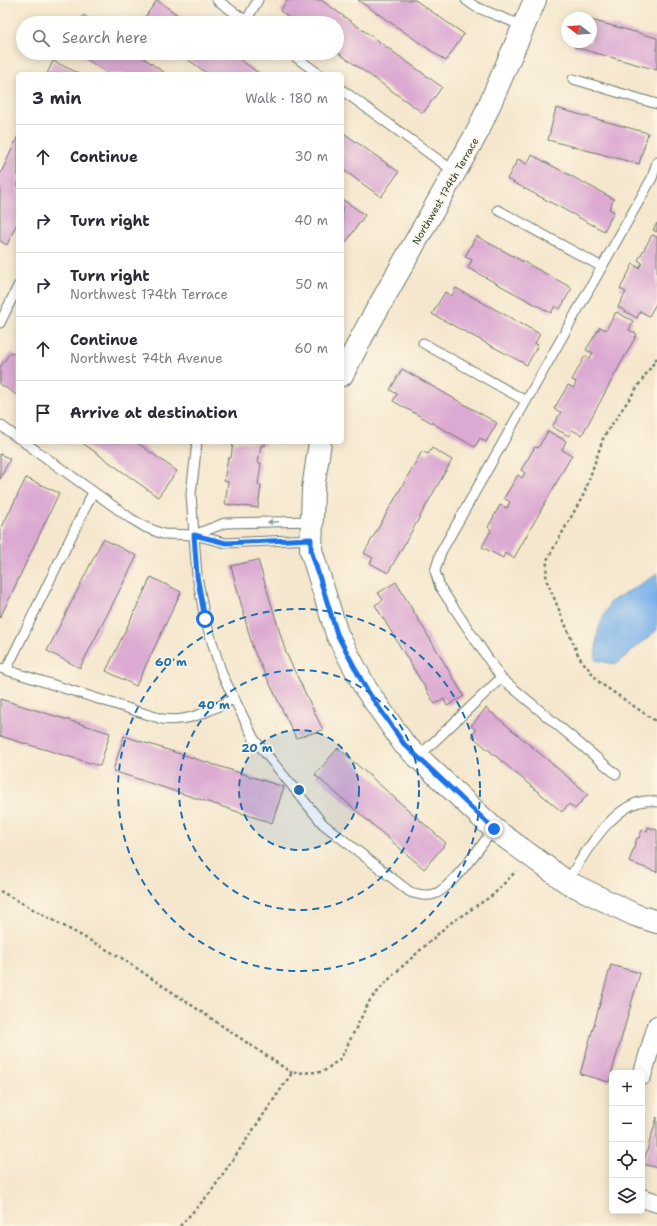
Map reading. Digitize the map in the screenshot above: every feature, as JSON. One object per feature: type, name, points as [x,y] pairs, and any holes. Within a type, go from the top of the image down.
[{"type":"street","name":"Northwest 174th Terrace","points":[[344,371],[478,131],[535,0]]},
{"type":"street","points":[[320,444],[313,490],[311,550],[337,634],[366,689],[404,744],[494,829],[567,882],[635,915],[657,922]]},
{"type":"street","points":[[644,1070],[657,1025]]},
{"type":"street","points":[[645,1199],[657,1203]]},
{"type":"lane","points":[[217,0],[239,16]]},
{"type":"lane","points":[[250,16],[258,0]]},
{"type":"lane","points":[[466,0],[476,7],[523,26]]},
{"type":"lane","points":[[300,60],[316,72]]},
{"type":"lane","points":[[573,79],[657,104]]},
{"type":"lane","points":[[344,91],[455,172]]},
{"type":"lane","points":[[616,774],[501,678],[440,587],[435,571],[441,552],[652,178],[657,162]]},
{"type":"lane","points":[[498,210],[602,267]]},
{"type":"lane","points":[[0,323],[16,290]]},
{"type":"lane","points":[[423,343],[526,401]]},
{"type":"lane","points":[[0,425],[16,437]]},
{"type":"lane","points":[[27,444],[93,492],[145,527],[163,534],[194,535],[226,543],[312,530]]},
{"type":"lane","points":[[197,444],[191,494],[197,576],[205,619],[222,674],[254,739],[323,824],[410,892],[422,896],[434,894],[445,888],[494,829]]},
{"type":"lane","points":[[93,492],[3,669],[162,720],[175,721],[189,719],[234,699]]},
{"type":"lane","points":[[194,535],[225,523],[312,530]]},
{"type":"lane","points":[[418,757],[501,678]]},
{"type":"lane","points":[[567,882],[584,852],[623,809],[635,802],[651,800],[657,802]]},
{"type":"path","points":[[657,358],[604,436],[584,494],[547,560],[546,579],[578,657],[600,683],[657,722]]},
{"type":"path","points":[[0,891],[120,957],[292,1073],[323,1072],[341,1058],[370,1000],[394,974],[449,924],[493,895],[531,856]]},
{"type":"path","points":[[180,1226],[210,1193],[292,1073]]},
{"type":"water","points":[[657,572],[657,630],[616,664],[595,660],[598,630],[610,602],[653,577]]},
{"type":"building","points":[[157,0],[179,16],[146,16]]},
{"type":"building","points":[[288,0],[321,0],[343,16],[287,16],[280,11]]},
{"type":"building","points":[[358,0],[415,0],[464,34],[446,61]]},
{"type":"building","points":[[344,17],[442,87],[423,113],[344,57]]},
{"type":"building","points":[[597,22],[657,38],[657,70],[578,48],[597,48]]},
{"type":"building","points":[[88,60],[147,60],[163,72],[105,72]]},
{"type":"building","points":[[189,60],[241,60],[257,72],[205,72]]},
{"type":"building","points":[[53,61],[76,72],[48,72]]},
{"type":"building","points":[[556,108],[648,133],[639,164],[548,140]]},
{"type":"building","points":[[344,133],[399,172],[381,197],[344,170]]},
{"type":"building","points":[[16,140],[16,225],[7,245],[0,241],[0,175]]},
{"type":"building","points":[[532,155],[614,199],[609,209],[614,212],[604,231],[507,179],[518,159],[527,164]]},
{"type":"building","points":[[344,200],[365,215],[344,245]]},
{"type":"building","points":[[657,223],[657,232],[653,230]]},
{"type":"building","points":[[652,235],[657,237],[657,302],[649,316],[640,311],[637,318],[618,307],[626,292],[620,289],[633,264],[639,268],[642,263],[638,260]]},
{"type":"building","points":[[476,236],[572,288],[560,309],[555,306],[551,313],[468,268],[472,260],[465,257]]},
{"type":"building","points":[[456,288],[540,334],[535,343],[538,345],[527,365],[432,314],[445,292],[452,296]]},
{"type":"building","points":[[616,312],[633,321],[629,330],[637,334],[582,435],[572,430],[569,436],[552,427],[561,412],[554,409],[568,385],[574,388],[576,382],[572,380],[585,356],[590,358],[593,353],[586,350],[600,327],[606,330]]},
{"type":"building","points":[[11,352],[16,356],[16,395],[0,384],[0,367]]},
{"type":"building","points":[[402,369],[497,423],[486,442],[480,438],[475,447],[393,401],[397,394],[390,390]]},
{"type":"building","points":[[548,431],[566,441],[562,450],[572,455],[514,558],[505,553],[503,558],[482,547],[491,530],[488,527],[500,505],[507,508],[510,502],[504,498],[518,475],[522,478],[525,473],[521,470],[535,447],[538,448]]},
{"type":"building","points":[[84,444],[139,444],[177,471],[158,497]]},
{"type":"building","points":[[233,444],[265,444],[265,446],[261,445],[258,463],[261,463],[258,485],[261,485],[258,508],[225,504],[228,482],[224,481],[228,458],[231,458]]},
{"type":"building","points":[[432,448],[452,460],[388,573],[370,563],[373,558],[364,553],[422,451],[428,454]]},
{"type":"building","points":[[0,454],[10,459],[0,479]]},
{"type":"building","points":[[26,478],[59,493],[0,618],[0,531]]},
{"type":"building","points":[[103,539],[137,556],[80,668],[47,651]]},
{"type":"building","points":[[258,560],[286,653],[323,730],[296,738],[253,649],[231,566]]},
{"type":"building","points":[[151,577],[181,592],[136,686],[106,671]]},
{"type":"building","points":[[396,582],[464,696],[447,706],[444,699],[435,704],[375,605],[383,600],[378,593]]},
{"type":"building","points":[[0,699],[110,733],[100,766],[0,736]]},
{"type":"building","points":[[486,708],[588,794],[575,809],[569,804],[562,812],[472,736],[476,730],[471,726]]},
{"type":"building","points":[[124,736],[284,787],[272,823],[113,771]]},
{"type":"building","points":[[338,748],[446,843],[424,869],[315,775]]},
{"type":"building","points":[[648,827],[657,830],[657,872],[629,862],[637,838],[639,838],[642,830],[647,831]]},
{"type":"building","points":[[611,965],[640,973],[612,1070],[609,1070],[609,1082],[580,1074]]},
{"type":"building","points":[[657,1117],[657,1168],[645,1165],[645,1157]]},
{"type":"route","points":[[205,619],[197,576],[194,535],[226,543],[311,539],[311,550],[337,634],[366,689],[404,744],[494,829]]}]
